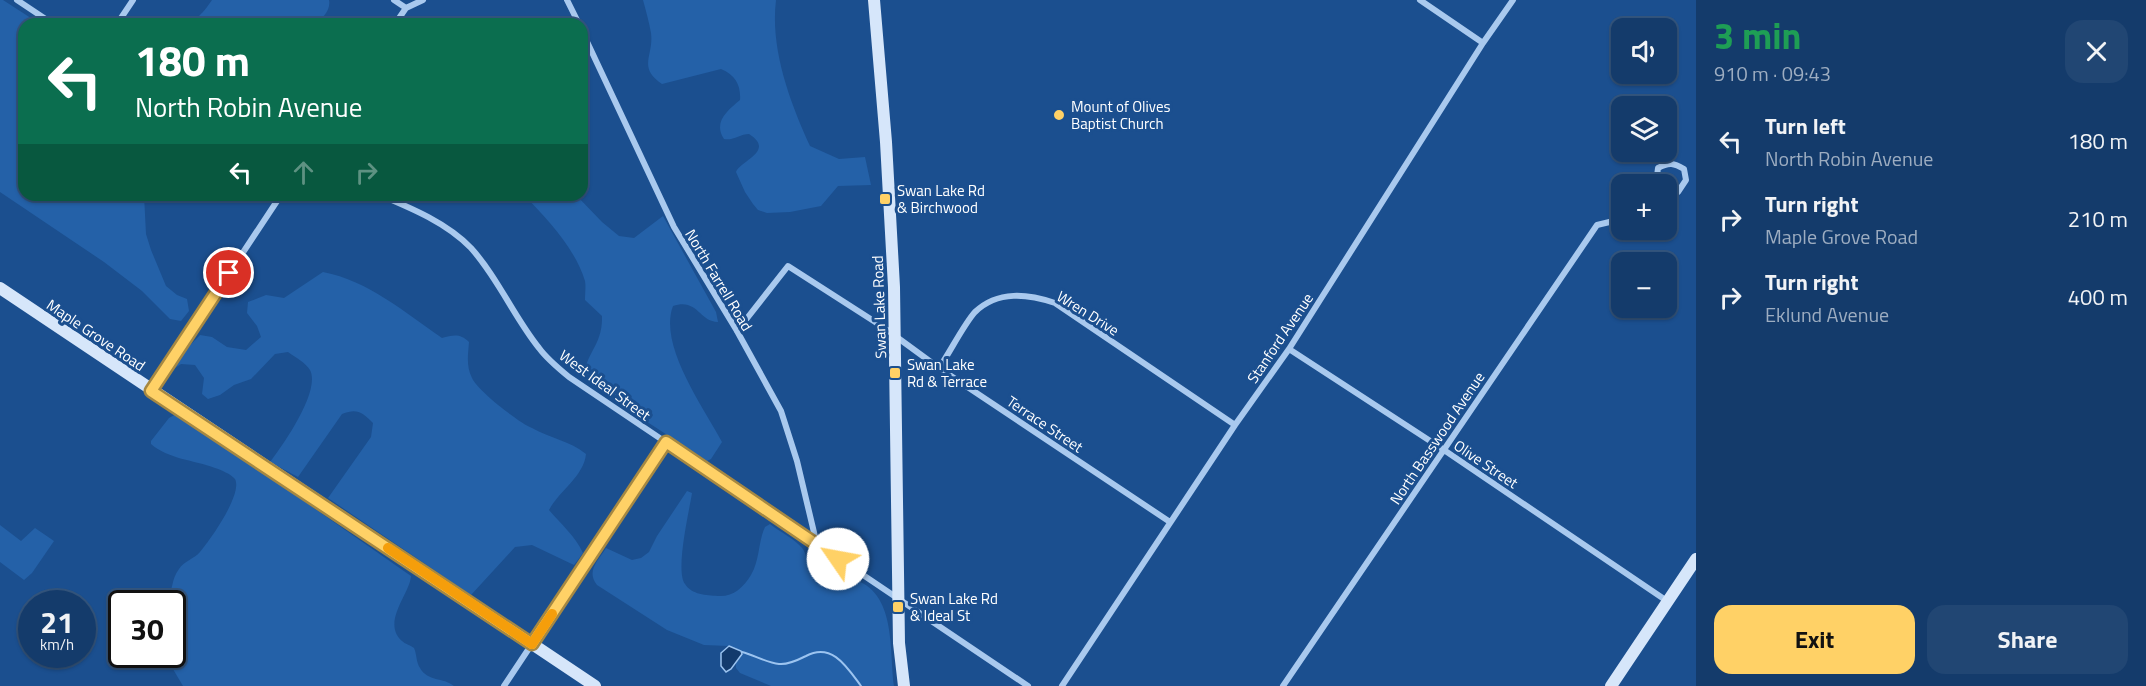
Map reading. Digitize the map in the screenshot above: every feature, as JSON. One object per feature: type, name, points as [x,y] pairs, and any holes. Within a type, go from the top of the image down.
[{"type":"street","points":[[17,0],[44,18]]},
{"type":"street","points":[[121,18],[133,0]]},
{"type":"street","points":[[394,0],[406,8]]},
{"type":"street","points":[[399,18],[406,8],[423,0]]},
{"type":"street","points":[[567,0],[576,18]]},
{"type":"street","name":"Swan Lake Road","points":[[874,0],[886,142],[896,336],[899,656],[904,686]]},
{"type":"street","points":[[1420,0],[1483,43]]},
{"type":"street","name":"Stanford Avenue","points":[[1062,686],[1235,425],[1289,349],[1483,43],[1513,0]]},
{"type":"street","name":"North Farrell Road","points":[[588,45],[674,227],[737,331],[781,411],[797,462],[818,546]]},
{"type":"street","points":[[1657,174],[1658,168],[1668,163],[1684,169],[1686,180],[1677,192]]},
{"type":"street","points":[[151,391],[276,201]]},
{"type":"street","name":"West Ideal Street","points":[[394,201],[421,213],[457,235],[471,248],[487,268],[532,339],[547,358],[569,377],[1028,686]]},
{"type":"street","name":"North Basswood Avenue","points":[[1283,686],[1597,225],[1611,222]]},
{"type":"street","name":"Terrace Street","points":[[737,331],[788,266],[896,336],[939,368],[1170,522]]},
{"type":"street","name":"Maple Grove Road","points":[[0,288],[594,686]]},
{"type":"street","name":"Wren Drive","points":[[939,368],[976,312],[1001,296],[1034,296],[1055,303],[1235,425]]},
{"type":"street","name":"Olive Street","points":[[1289,349],[1444,450],[1668,602]]},
{"type":"street","points":[[504,686],[666,442]]},
{"type":"street","points":[[1611,686],[1696,559]]},
{"type":"shaded area","points":[[0,0],[3,0],[31,18],[18,18],[18,201],[144,201],[146,234],[151,250],[166,286],[177,295],[187,299],[189,311],[181,321],[170,319],[142,291],[104,262],[0,192]]},
{"type":"shaded area","points":[[212,0],[329,0],[329,7],[322,18],[196,18]]},
{"type":"shaded area","points":[[643,0],[776,0],[776,37],[783,75],[795,112],[810,146],[839,159],[865,157],[871,185],[838,186],[821,206],[790,212],[767,213],[758,210],[745,192],[736,172],[758,151],[759,146],[749,134],[724,139],[721,133],[723,117],[740,100],[740,90],[736,82],[730,74],[721,69],[662,84],[654,78],[648,66],[651,33]]},
{"type":"shaded area","points":[[530,201],[582,201],[619,236],[634,238],[663,216],[716,312],[718,322],[706,318],[688,305],[681,304],[673,306],[670,322],[677,357],[685,376],[722,442],[711,459],[707,461],[584,379],[587,363],[600,335],[602,316],[585,300],[585,281],[580,269],[551,224]]},
{"type":"shaded area","points":[[323,272],[356,282],[371,290],[442,338],[456,336],[466,339],[469,342],[470,374],[482,390],[499,406],[526,425],[586,454],[581,469],[549,510],[572,536],[583,553],[574,565],[532,545],[515,547],[471,595],[328,498],[371,437],[373,423],[362,414],[352,411],[342,414],[298,477],[270,462],[306,404],[312,379],[310,370],[303,363],[288,352],[275,354],[251,379],[208,399],[202,394],[204,378],[195,365],[181,364],[175,368],[171,365],[200,335],[212,337],[227,347],[246,350],[261,337],[257,326],[247,313],[248,302],[266,295],[284,298]]},
{"type":"shaded area","points":[[178,413],[411,576],[395,617],[396,633],[403,642],[414,648],[423,672],[454,686],[183,686],[172,668],[186,668],[186,590],[171,590],[173,581],[181,566],[200,552],[211,538],[230,506],[236,486],[235,479],[226,472],[173,456],[151,444],[169,418]]},
{"type":"shaded area","points":[[687,491],[692,493],[681,567],[682,577],[688,588],[700,594],[723,596],[741,588],[754,569],[765,527],[770,524],[800,545],[814,575],[821,581],[852,579],[867,586],[877,596],[888,624],[894,686],[771,686],[740,673],[736,668],[736,663],[741,657],[741,651],[729,646],[704,645],[667,630],[597,585],[593,571],[606,548],[632,560],[641,558],[649,552]]},
{"type":"shaded area","points":[[0,525],[21,541],[35,528],[54,541],[32,573],[24,580],[0,562]]},
{"type":"shaded area","points":[[729,646],[741,651],[742,654],[726,672],[721,666],[721,653]]},
{"type":"waterway","points":[[742,652],[782,664],[815,652],[824,652],[831,654],[844,664],[861,686]]},
{"type":"slow traffic","points":[[388,548],[532,644],[552,614]]},
{"type":"place","name":"Mount of Olives Baptist Church","points":[[1059,115]]},
{"type":"place","name":"Swan Lake Rd & Birchwood","points":[[885,199]]},
{"type":"place","name":"Swan Lake Rd & Terrace","points":[[895,373]]},
{"type":"place","name":"Swan Lake Rd & Ideal St","points":[[898,607]]},
{"type":"route","points":[[229,273],[151,391],[532,644],[666,442],[838,559]]}]
